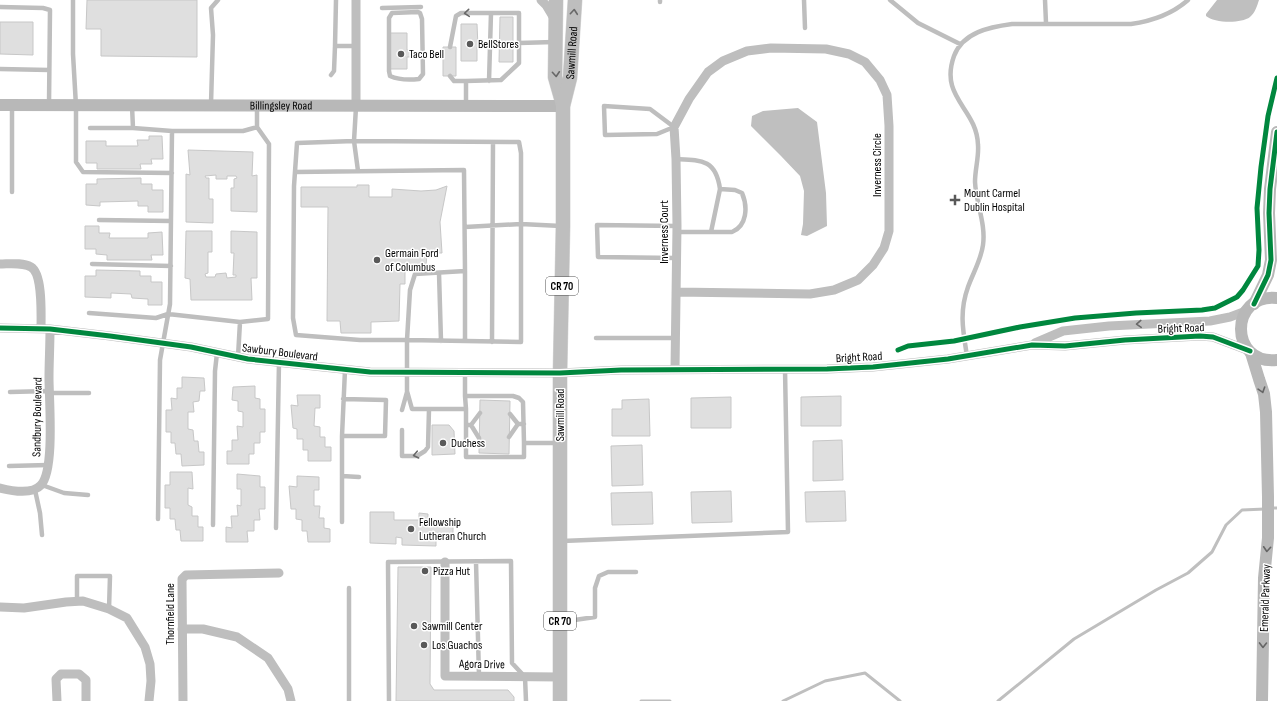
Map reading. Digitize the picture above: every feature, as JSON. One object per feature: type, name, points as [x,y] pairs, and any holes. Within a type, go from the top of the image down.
[{"type":"main road","name":"Sawmill Road","points":[[556,0],[555,77],[563,106]]},
{"type":"main road","name":"Sawmill Road","points":[[560,701],[560,373],[563,226],[563,106],[570,78],[575,0]]},
{"type":"main road","name":"Billingsley Road","points":[[6,105],[563,106]]},
{"type":"main road","points":[[1250,307],[1268,275],[1271,260],[1269,213],[1270,189],[1277,132]]},
{"type":"main road","points":[[1250,307],[1264,299],[1277,298]]},
{"type":"main road","name":"Emerald Parkway","points":[[1250,307],[1242,321],[1241,331],[1243,341],[1251,352],[1266,402],[1268,519],[1264,578],[1262,701]]},
{"type":"main road","points":[[1251,352],[1263,359],[1277,360]]},
{"type":"street","points":[[356,0],[356,105]]},
{"type":"street","points":[[541,0],[546,4],[556,21]]},
{"type":"street","name":"Inverness Circle","points":[[674,127],[689,99],[708,72],[723,61],[747,51],[771,48],[826,49],[849,54],[865,62],[880,80],[887,95],[890,160],[889,232],[884,248],[873,265],[858,280],[834,290],[810,294],[676,292]]},
{"type":"street","name":"Inverness Court","points":[[674,127],[676,159],[675,369]]},
{"type":"street","name":"Sandbury Boulevard","points":[[0,264],[25,264],[32,267],[37,273],[39,280],[41,312],[45,329],[50,438],[48,465],[45,477],[38,487]]},
{"type":"street","name":"Bright Road","points":[[1032,345],[1063,331],[1108,326],[1210,321],[1230,317],[1250,307]]},
{"type":"street","name":"Sawbury Boulevard","points":[[0,328],[45,329],[162,343],[191,347],[238,357],[345,370],[370,372],[560,373]]},
{"type":"street","name":"Bright Road","points":[[560,373],[621,370],[872,367],[967,356],[1032,345],[1065,346],[1125,340],[1200,336],[1213,337],[1251,352]]},
{"type":"street","points":[[0,488],[26,491],[38,487]]},
{"type":"street","name":"Agora Drive","points":[[446,562],[445,676],[560,677]]},
{"type":"street","name":"Thornfield Lane","points":[[183,701],[182,579],[186,575],[279,573]]},
{"type":"street","points":[[0,607],[24,608],[83,601],[109,609],[127,618],[145,647],[150,664],[151,681],[149,701]]},
{"type":"street","points":[[182,629],[203,629],[237,637],[268,658],[288,689],[290,701]]},
{"type":"street","points":[[57,701],[56,679],[61,674],[79,674],[86,680],[86,701]]},
{"type":"lane","points":[[73,0],[76,162],[83,172],[172,173]]},
{"type":"lane","points":[[211,106],[213,35],[211,8],[218,0]]},
{"type":"lane","points":[[331,76],[334,71],[336,0]]},
{"type":"lane","points":[[804,0],[805,28]]},
{"type":"lane","points":[[890,0],[918,23],[960,44]]},
{"type":"lane","points":[[1045,0],[1046,23]]},
{"type":"lane","points":[[967,356],[961,318],[962,310],[968,287],[980,260],[983,243],[983,231],[978,208],[975,181],[978,146],[975,128],[953,92],[950,78],[953,60],[960,44],[971,35],[997,26],[1012,24],[1143,23],[1164,16],[1188,0]]},
{"type":"lane","points":[[0,7],[43,8],[50,10],[49,106]]},
{"type":"lane","points":[[391,7],[392,13],[389,18],[390,76],[406,80],[419,79],[423,74],[422,19],[420,13],[392,13]]},
{"type":"lane","points":[[382,8],[421,7]]},
{"type":"lane","points":[[450,47],[456,16],[461,13],[520,13],[519,63],[501,80],[454,81],[450,76]]},
{"type":"lane","points":[[489,81],[491,13]]},
{"type":"lane","points":[[519,43],[556,42]]},
{"type":"lane","points":[[335,46],[356,46]]},
{"type":"lane","points":[[0,69],[49,70]]},
{"type":"lane","points":[[466,81],[466,105]]},
{"type":"lane","points":[[6,105],[12,192]]},
{"type":"lane","points":[[356,105],[354,141],[358,171]]},
{"type":"lane","points":[[132,106],[133,128]]},
{"type":"lane","points":[[90,313],[156,318],[168,314],[240,322],[268,319],[269,144],[257,127],[257,106]]},
{"type":"lane","points":[[604,106],[650,109],[674,127],[657,134],[605,135],[604,106]]},
{"type":"lane","points":[[90,128],[133,128],[172,131],[242,131],[257,127]]},
{"type":"lane","points":[[158,519],[160,360],[170,304],[172,131]]},
{"type":"lane","points":[[354,141],[519,142],[521,153],[521,342],[360,340],[296,335],[293,318],[295,172],[297,143],[354,141]]},
{"type":"lane","points":[[492,342],[493,142]]},
{"type":"lane","points":[[676,159],[699,160],[708,163],[719,180],[720,189],[711,232]]},
{"type":"lane","points":[[295,172],[464,170],[465,341]]},
{"type":"lane","points":[[676,258],[598,257],[597,226],[732,232],[744,223],[745,200],[742,193],[735,190],[720,189]]},
{"type":"lane","points":[[99,220],[171,221]]},
{"type":"lane","points":[[465,227],[521,224],[563,226]]},
{"type":"lane","points":[[92,264],[171,266]]},
{"type":"lane","points":[[402,410],[407,391],[407,340],[410,290],[415,274],[465,271]]},
{"type":"lane","points":[[439,273],[441,341]]},
{"type":"lane","points":[[238,357],[240,322]]},
{"type":"lane","points":[[596,338],[676,338]]},
{"type":"lane","points":[[213,525],[214,372],[217,353]]},
{"type":"lane","points":[[276,528],[279,362]]},
{"type":"lane","points":[[560,541],[788,532],[785,369]]},
{"type":"lane","points":[[342,522],[342,436],[345,370]]},
{"type":"lane","points":[[464,373],[465,396],[466,409],[468,425],[466,456],[524,457],[523,402],[519,398],[513,396],[465,396]]},
{"type":"lane","points":[[407,391],[412,409],[466,409]]},
{"type":"lane","points":[[10,392],[90,393]]},
{"type":"lane","points":[[342,436],[385,436],[386,400],[343,399]]},
{"type":"lane","points":[[402,430],[402,456],[417,456],[422,454],[428,447],[428,409]]},
{"type":"lane","points":[[468,425],[480,413]]},
{"type":"lane","points":[[510,414],[518,424]]},
{"type":"lane","points":[[518,424],[524,424]]},
{"type":"lane","points":[[510,437],[518,424]]},
{"type":"lane","points":[[468,425],[479,438]]},
{"type":"lane","points":[[524,443],[560,444]]},
{"type":"lane","points":[[9,466],[48,465]]},
{"type":"lane","points":[[342,476],[359,477]]},
{"type":"lane","points":[[42,535],[38,487],[64,493],[88,495]]},
{"type":"lane","points":[[389,701],[388,562],[511,561],[512,663],[525,677],[526,701]]},
{"type":"lane","points":[[476,562],[479,676]]},
{"type":"lane","points":[[560,622],[595,617],[595,588],[599,576],[608,572],[636,572]]},
{"type":"lane","points":[[77,602],[77,576],[110,576],[109,609]]},
{"type":"lane","points":[[349,588],[349,701]]},
{"type":"shaded area","points":[[1217,0],[1259,0],[1255,11],[1250,17],[1240,21],[1228,22],[1215,20],[1206,16]]},
{"type":"shaded area","points":[[798,108],[817,122],[826,193],[827,226],[807,236],[801,235],[803,224],[804,191],[800,176],[751,126],[752,116],[763,111]]},
{"type":"building","points":[[87,0],[197,0],[197,57],[101,56],[101,29],[86,29]]},
{"type":"building","points":[[500,17],[513,17],[513,62],[499,62]]},
{"type":"building","points":[[0,22],[33,22],[33,55],[0,54]]},
{"type":"building","name":"BellStores","points":[[461,24],[477,24],[477,61],[461,61]]},
{"type":"building","name":"Taco Bell","points":[[390,33],[407,33],[407,50],[411,50],[411,57],[407,57],[407,69],[390,69]]},
{"type":"building","points":[[443,47],[456,47],[456,76],[443,76]]},
{"type":"building","points":[[149,136],[162,136],[163,159],[151,159],[152,164],[140,164],[141,169],[97,169],[97,163],[86,163],[86,141],[106,141],[106,146],[138,146],[137,140],[149,140]]},
{"type":"building","points":[[188,150],[253,152],[252,176],[257,175],[257,212],[231,211],[231,188],[234,188],[234,179],[237,178],[236,176],[227,176],[227,179],[216,179],[216,175],[205,176],[206,178],[209,178],[209,199],[213,199],[213,223],[186,222],[186,174],[190,175]]},
{"type":"building","points":[[141,178],[141,184],[152,184],[152,190],[163,190],[163,212],[148,212],[148,206],[138,206],[138,201],[100,202],[100,206],[86,205],[86,184],[97,184],[97,179]]},
{"type":"building","name":"Germain Ford of Columbus","points":[[357,185],[369,185],[369,197],[392,197],[392,189],[421,191],[436,190],[447,186],[440,222],[442,253],[427,253],[426,266],[405,266],[405,284],[400,284],[399,321],[371,322],[371,333],[341,333],[340,321],[327,321],[328,207],[301,207],[301,187],[357,187]]},
{"type":"building","points":[[85,226],[99,226],[99,233],[110,233],[109,238],[148,238],[148,233],[162,232],[163,255],[151,255],[152,260],[107,260],[107,255],[96,254],[96,249],[85,249]]},
{"type":"building","points":[[186,231],[212,231],[212,252],[208,252],[208,273],[205,274],[206,277],[215,277],[216,274],[226,273],[227,278],[236,277],[236,275],[233,275],[234,253],[231,253],[231,231],[257,232],[257,278],[251,278],[252,300],[191,300],[190,279],[185,278]]},
{"type":"building","points":[[96,270],[140,271],[140,276],[151,276],[151,282],[162,282],[162,305],[148,305],[148,299],[132,298],[131,294],[111,293],[111,298],[85,297],[85,276],[96,276]]},
{"type":"building","points":[[182,377],[204,378],[205,391],[200,391],[199,401],[193,402],[194,412],[188,412],[188,429],[193,430],[194,441],[198,441],[199,452],[204,452],[204,465],[182,466],[181,454],[176,454],[175,443],[171,443],[171,432],[166,432],[166,410],[172,410],[171,398],[177,399],[177,388],[182,388]]},
{"type":"building","points":[[255,386],[255,398],[260,399],[260,409],[265,409],[265,432],[260,432],[260,443],[254,443],[254,454],[249,454],[249,464],[227,464],[227,451],[232,451],[232,440],[238,440],[237,426],[243,427],[243,412],[238,411],[238,401],[232,400],[233,387]]},
{"type":"building","points":[[297,395],[320,395],[320,408],[315,408],[314,426],[320,427],[320,437],[325,437],[325,447],[331,447],[331,461],[308,461],[308,450],[303,450],[303,439],[297,439],[297,429],[293,428],[291,405],[298,406]]},
{"type":"building","points":[[841,396],[841,426],[801,426],[801,397]]},
{"type":"building","points":[[731,397],[731,428],[691,428],[691,398]]},
{"type":"building","points":[[649,399],[650,436],[612,436],[612,409],[622,409],[622,400]]},
{"type":"building","points":[[480,400],[510,401],[509,454],[479,453]]},
{"type":"building","name":"Duchess","points":[[432,425],[449,425],[454,431],[455,454],[432,455]]},
{"type":"building","points":[[842,440],[843,480],[813,481],[813,441]]},
{"type":"building","points":[[642,445],[643,485],[612,486],[611,446]]},
{"type":"building","points":[[170,472],[192,472],[193,489],[188,488],[188,505],[192,507],[192,516],[198,516],[198,527],[203,527],[203,541],[181,541],[180,530],[176,530],[175,519],[170,519],[170,508],[165,508],[165,485],[170,485]]},
{"type":"building","points":[[237,474],[260,476],[260,487],[265,487],[265,509],[259,509],[260,520],[254,520],[254,531],[247,531],[248,542],[226,542],[226,527],[232,528],[231,516],[238,516],[237,505],[241,506],[241,489],[237,489]]},
{"type":"building","points":[[297,476],[319,477],[319,490],[314,490],[314,506],[320,506],[319,518],[324,518],[324,528],[330,529],[330,542],[308,542],[307,531],[302,531],[302,520],[296,519],[296,509],[291,509],[289,486],[297,487]]},
{"type":"building","points":[[731,491],[732,522],[692,523],[691,492]]},
{"type":"building","points":[[845,491],[846,521],[806,522],[805,492]]},
{"type":"building","points":[[652,492],[653,524],[612,525],[611,493]]},
{"type":"building","name":"Fellowship Lutheran Church","points":[[370,512],[394,512],[394,520],[419,520],[419,513],[428,514],[428,520],[453,520],[453,539],[436,539],[436,546],[402,545],[402,538],[396,537],[396,544],[370,543]]},
{"type":"building","name":"Sawmill Center","points":[[398,567],[431,567],[430,684],[434,690],[508,690],[514,697],[514,701],[396,701]]},
{"type":"waterway","points":[[1270,508],[1277,508]]},
{"type":"waterway","points":[[998,701],[1074,639],[1156,590],[1188,573],[1212,552],[1226,525],[1242,510],[1265,509]]},
{"type":"waterway","points":[[783,701],[825,681],[865,673],[900,701]]},
{"type":"waterway","points":[[641,701],[670,701]]},
{"type":"cycle path","points":[[898,350],[908,346],[954,341],[1020,327],[1075,318],[1215,308],[1237,297],[1258,266],[1259,250],[1257,208],[1261,167],[1268,116],[1277,78]]},
{"type":"cycle path","points":[[1254,304],[1268,275],[1271,260],[1269,213],[1270,189],[1277,132]]},
{"type":"cycle path","points":[[0,328],[50,329],[110,336],[191,347],[248,359],[370,372],[560,373],[621,370],[827,369],[873,367],[948,359],[1032,345],[1065,346],[1125,340],[1200,336],[1213,337],[1250,351]]},
{"type":"place","name":"BellStores","points":[[470,44]]},
{"type":"place","name":"Taco Bell","points":[[401,54]]},
{"type":"place","name":"Mount Carmel Dublin Hospital","points":[[955,200]]},
{"type":"place","name":"Germain Ford of Columbus","points":[[377,260]]},
{"type":"place","name":"Duchess","points":[[443,443]]},
{"type":"place","name":"Fellowship Lutheran Church","points":[[411,529]]},
{"type":"place","name":"Pizza Hut","points":[[425,571]]},
{"type":"place","name":"Sawmill Center","points":[[414,626]]},
{"type":"place","name":"Los Guachos","points":[[424,645]]}]
